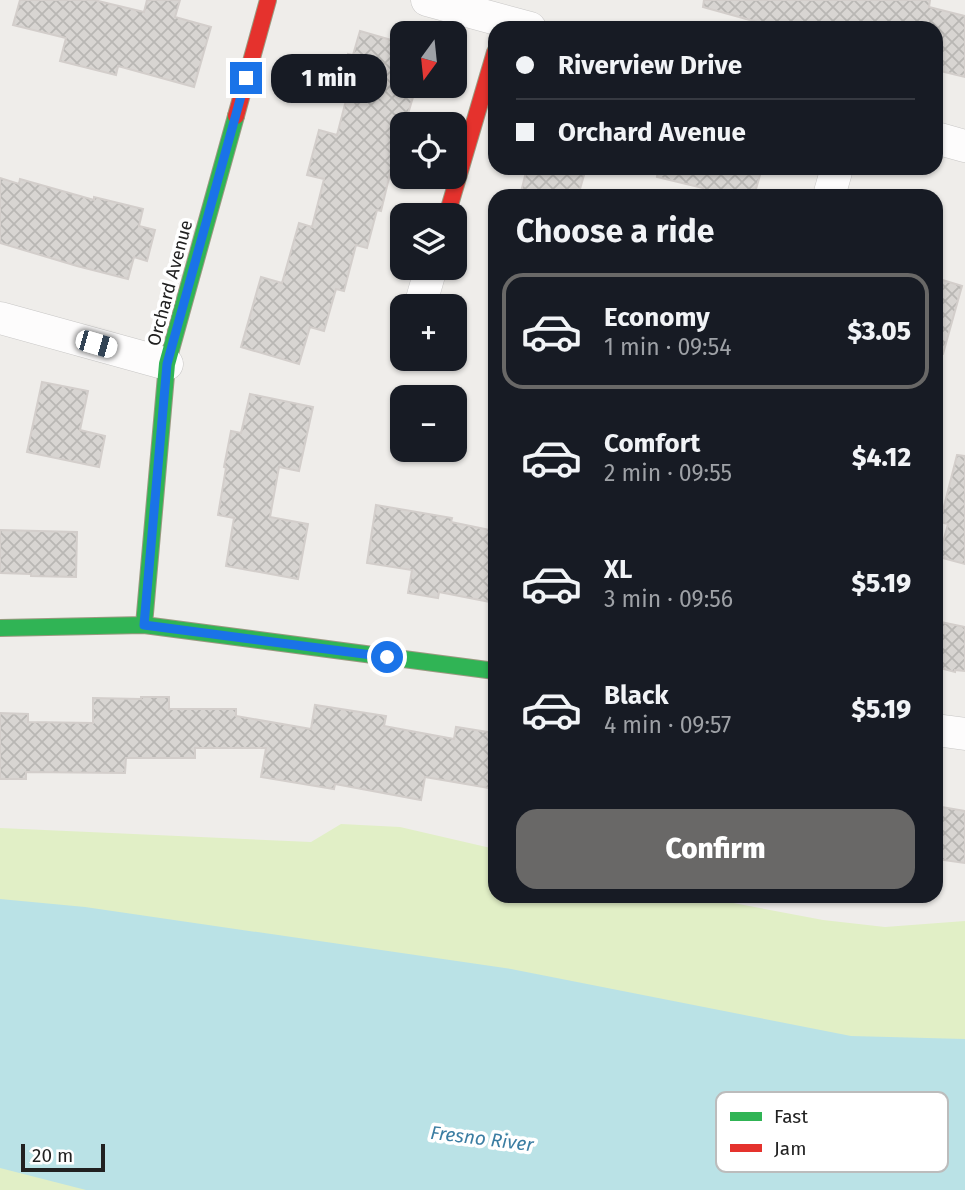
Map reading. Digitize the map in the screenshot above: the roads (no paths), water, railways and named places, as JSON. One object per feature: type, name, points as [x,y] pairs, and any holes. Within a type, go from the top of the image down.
[{"type":"street","name":"Orchard Avenue","points":[[144,625],[167,364],[268,0]]},
{"type":"street","points":[[427,0],[496,21]]},
{"type":"street","points":[[451,203],[488,76]]},
{"type":"street","points":[[943,140],[965,146]]},
{"type":"street","points":[[0,318],[167,364]]},
{"type":"street","points":[[0,628],[144,625],[488,670]]},
{"type":"street","points":[[943,731],[965,734]]},
{"type":"water","name":"Fresno River","points":[[0,899],[85,907],[511,969],[851,1036],[965,1039],[965,1190],[86,1190],[0,1168]]}]
